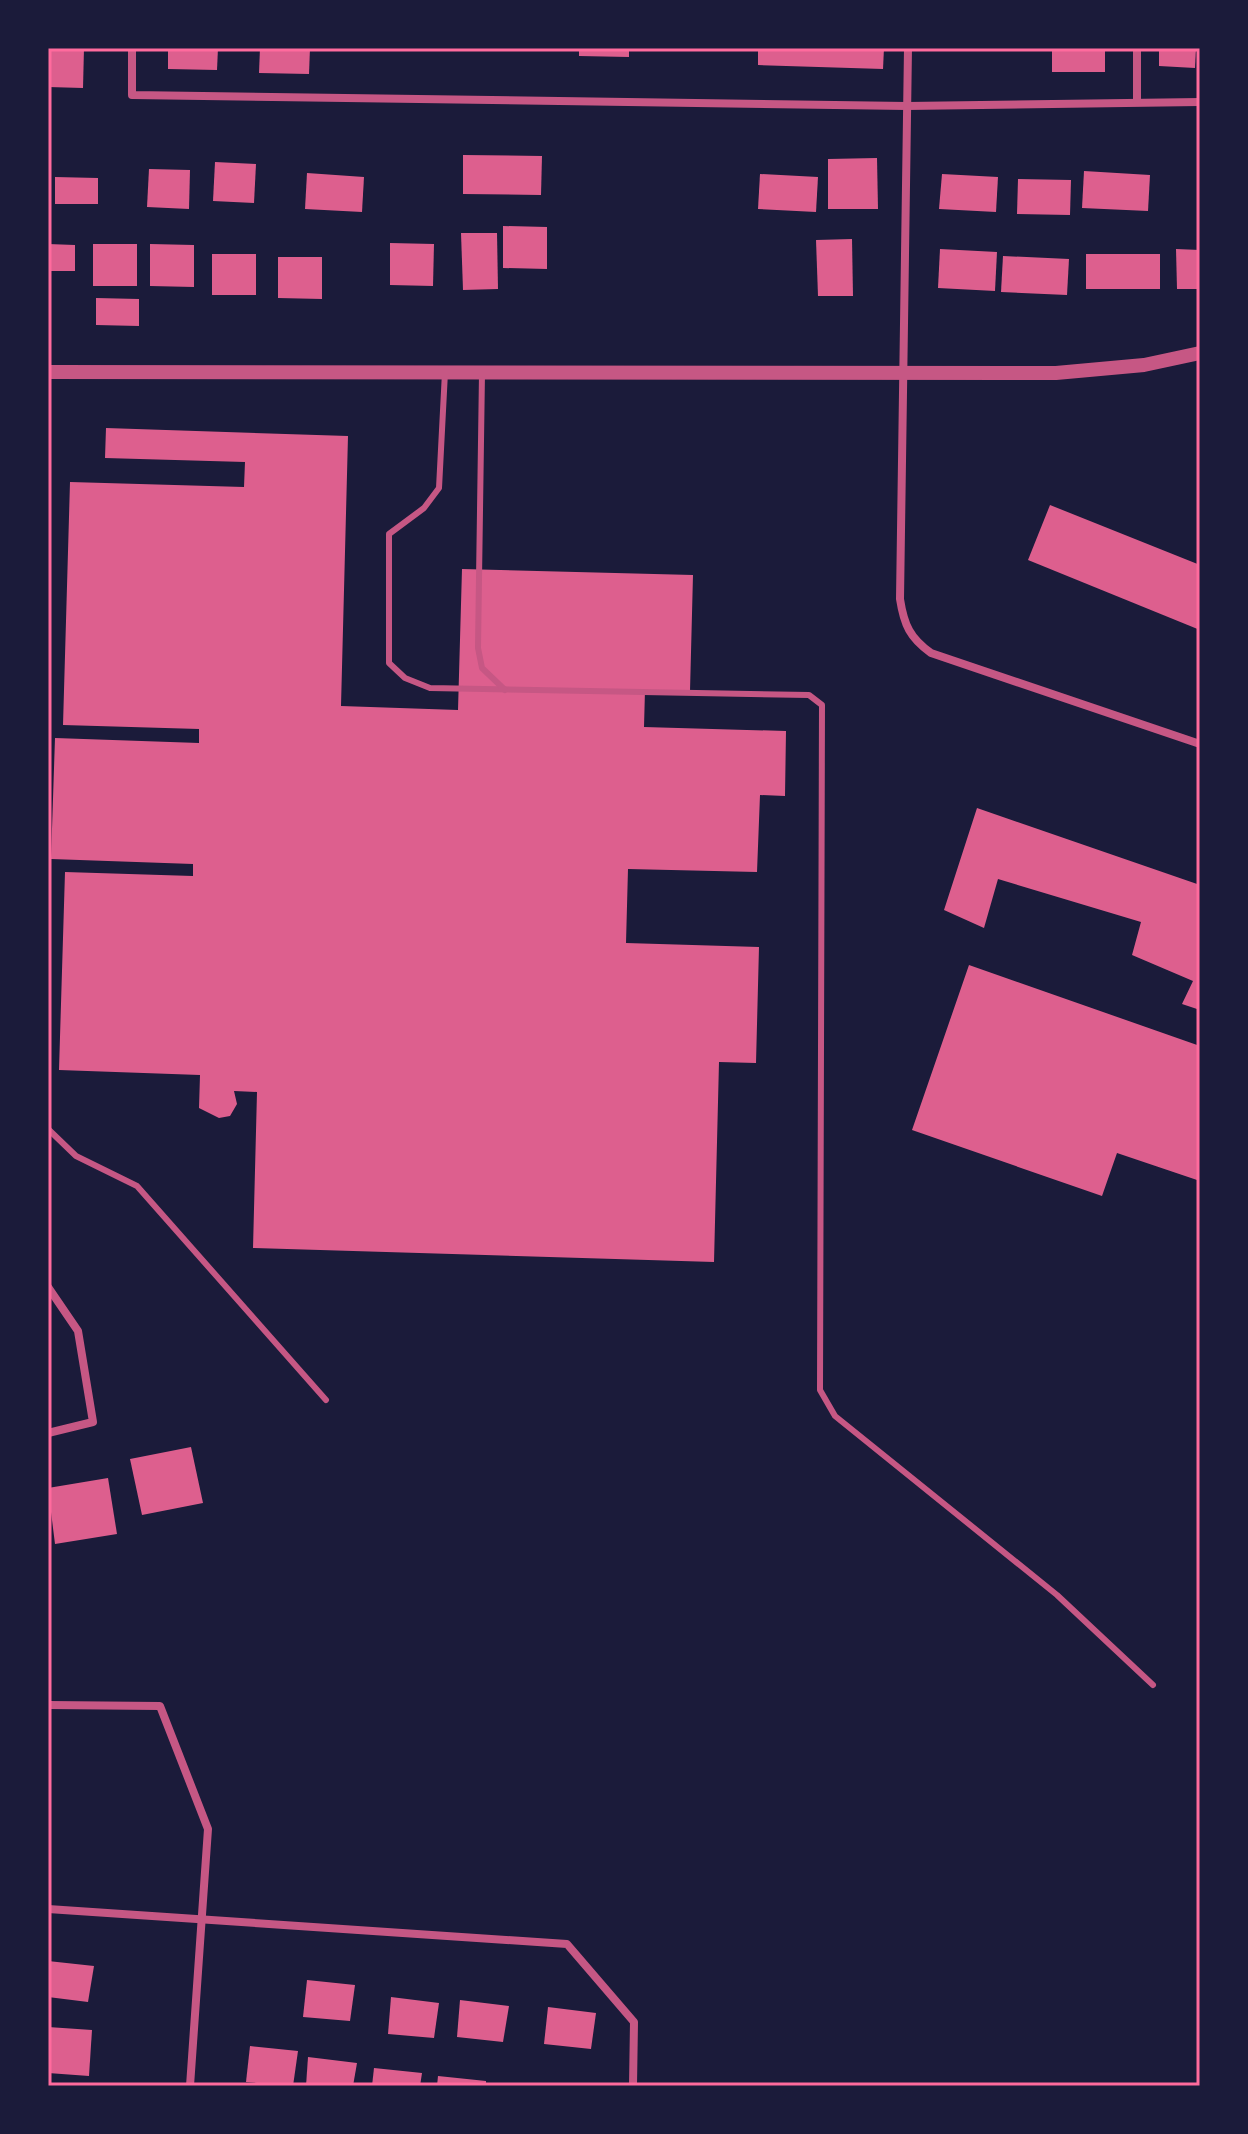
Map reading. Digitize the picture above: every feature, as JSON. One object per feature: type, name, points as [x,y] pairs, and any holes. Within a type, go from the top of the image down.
[{"type":"street","points":[[132,48],[132,95],[907,106],[1200,102]]},
{"type":"street","points":[[908,48],[900,599],[904,623],[915,641],[931,653],[1200,744]]},
{"type":"street","points":[[1137,48],[1137,101]]},
{"type":"street","points":[[48,372],[1056,373],[1144,365],[1200,353]]},
{"type":"street","points":[[48,1287],[78,1331],[93,1422],[48,1433]]},
{"type":"street","points":[[48,1705],[160,1706],[208,1829],[190,2086]]},
{"type":"street","points":[[48,1909],[567,1944],[634,2022],[633,2086]]},
{"type":"lane","points":[[445,372],[439,488],[424,508],[389,534],[389,663],[405,678],[430,688],[809,695],[822,705],[820,1390],[835,1416],[1057,1595],[1153,1685]]},
{"type":"lane","points":[[482,373],[478,648],[482,668],[505,690]]},
{"type":"lane","points":[[48,1129],[76,1156],[137,1186],[326,1400]]},
{"type":"building","points":[[48,48],[84,48],[83,88],[48,87]]},
{"type":"building","points":[[168,48],[218,48],[217,70],[168,69]]},
{"type":"building","points":[[260,48],[310,48],[309,74],[259,73]]},
{"type":"building","points":[[579,48],[629,48],[629,57],[579,56]]},
{"type":"building","points":[[758,48],[884,48],[883,69],[758,65]]},
{"type":"building","points":[[1052,48],[1105,48],[1105,72],[1052,72]]},
{"type":"building","points":[[1159,48],[1196,48],[1195,68],[1159,66]]},
{"type":"building","points":[[463,155],[542,156],[541,195],[463,194]]},
{"type":"building","points":[[877,158],[878,209],[828,209],[828,159]]},
{"type":"building","points":[[215,162],[256,164],[254,203],[213,201]]},
{"type":"building","points":[[149,169],[190,170],[189,209],[147,207]]},
{"type":"building","points":[[1084,171],[1150,175],[1148,211],[1082,208]]},
{"type":"building","points":[[307,173],[364,177],[362,212],[305,209]]},
{"type":"building","points":[[760,174],[818,177],[816,212],[758,209]]},
{"type":"building","points":[[942,174],[998,177],[996,212],[939,209]]},
{"type":"building","points":[[55,177],[98,178],[98,204],[55,204]]},
{"type":"building","points":[[1018,179],[1071,180],[1070,215],[1017,214]]},
{"type":"building","points":[[503,226],[547,227],[547,269],[503,268]]},
{"type":"building","points":[[461,233],[497,233],[498,289],[463,290]]},
{"type":"building","points":[[852,239],[853,296],[818,296],[816,240]]},
{"type":"building","points":[[390,243],[434,244],[433,286],[390,285]]},
{"type":"building","points":[[48,244],[75,245],[75,271],[48,271]]},
{"type":"building","points":[[93,244],[137,244],[137,286],[93,286]]},
{"type":"building","points":[[150,244],[194,245],[194,287],[150,286]]},
{"type":"building","points":[[940,249],[997,252],[995,291],[938,288]]},
{"type":"building","points":[[1176,249],[1200,250],[1200,289],[1177,289]]},
{"type":"building","points":[[212,254],[256,254],[256,295],[212,295]]},
{"type":"building","points":[[1086,254],[1160,254],[1160,289],[1086,289]]},
{"type":"building","points":[[1003,256],[1069,259],[1067,295],[1001,292]]},
{"type":"building","points":[[278,257],[322,257],[322,299],[278,298]]},
{"type":"building","points":[[96,298],[139,299],[139,326],[96,325]]},
{"type":"building","points":[[106,428],[348,436],[341,706],[458,710],[462,569],[693,575],[690,691],[645,690],[644,727],[786,731],[785,796],[760,795],[757,872],[628,869],[626,943],[759,947],[756,1063],[719,1062],[714,1262],[253,1248],[257,1092],[234,1091],[237,1104],[230,1116],[219,1118],[199,1108],[200,1075],[59,1070],[65,872],[193,876],[193,864],[51,859],[55,738],[199,743],[199,729],[63,725],[70,482],[244,487],[245,462],[105,458]]},
{"type":"building","points":[[1050,505],[1200,565],[1200,630],[1028,560]]},
{"type":"building","points":[[977,808],[1200,885],[1200,1010],[1182,1004],[1193,981],[1132,955],[1141,922],[998,879],[984,928],[944,910]]},
{"type":"building","points":[[969,965],[1200,1046],[1200,1181],[1117,1153],[1102,1196],[912,1130]]},
{"type":"building","points":[[191,1447],[203,1503],[142,1515],[130,1459]]},
{"type":"building","points":[[108,1478],[117,1534],[55,1544],[48,1488]]},
{"type":"building","points":[[48,1961],[94,1966],[88,2002],[48,1997]]},
{"type":"building","points":[[307,1980],[355,1985],[350,2021],[303,2017]]},
{"type":"building","points":[[391,1997],[439,2003],[434,2038],[388,2034]]},
{"type":"building","points":[[460,2000],[509,2006],[503,2042],[457,2037]]},
{"type":"building","points":[[548,2007],[596,2013],[591,2049],[544,2044]]},
{"type":"building","points":[[48,2027],[92,2030],[89,2076],[48,2073]]},
{"type":"building","points":[[250,2046],[298,2051],[293,2086],[246,2082]]},
{"type":"building","points":[[308,2057],[357,2063],[353,2086],[306,2086]]},
{"type":"building","points":[[374,2068],[422,2073],[420,2086],[372,2086]]},
{"type":"building","points":[[438,2076],[486,2081],[486,2086],[437,2086]]}]
